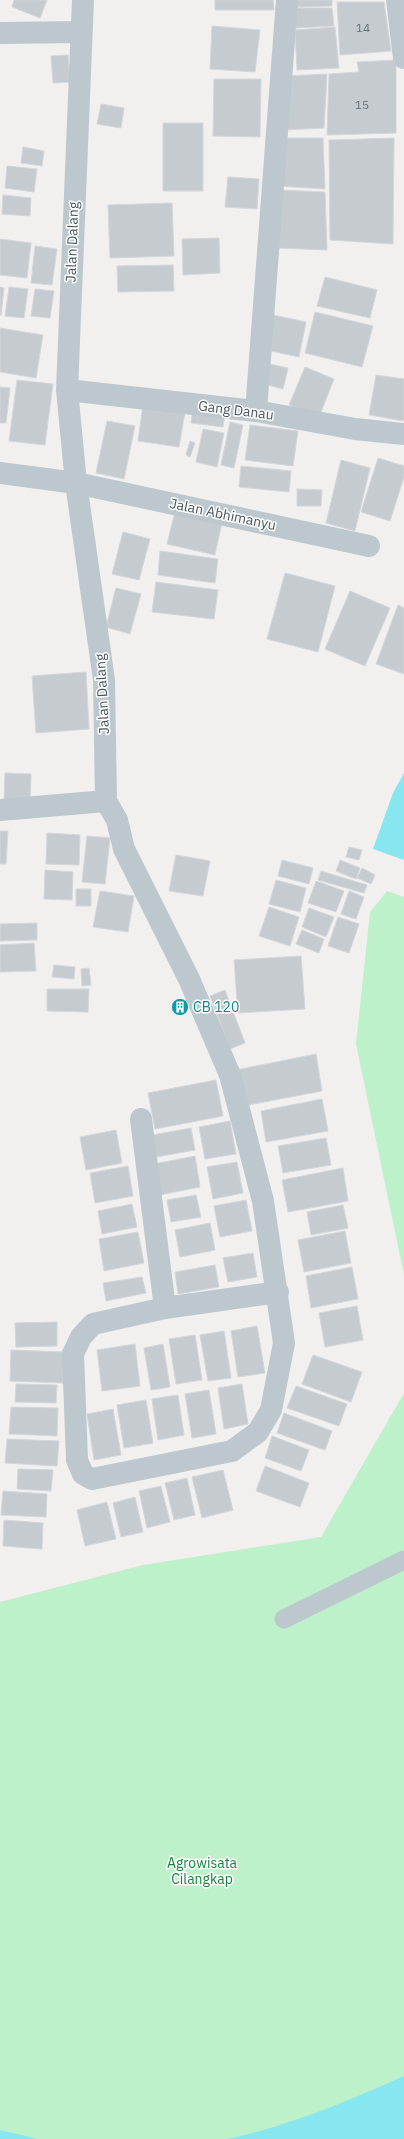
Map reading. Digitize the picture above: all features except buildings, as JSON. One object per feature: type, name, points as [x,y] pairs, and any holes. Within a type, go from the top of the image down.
[{"type":"street","name":"Jalan Dalang","points":[[83,0],[67,390],[76,483],[104,680],[106,801]]},
{"type":"street","points":[[256,411],[287,0]]},
{"type":"street","points":[[397,0],[404,58]]},
{"type":"street","points":[[0,33],[81,32]]},
{"type":"street","name":"Gang Danau","points":[[67,390],[256,411],[355,429],[404,434]]},
{"type":"street","points":[[0,473],[76,483]]},
{"type":"street","name":"Jalan Abhimanyu","points":[[76,483],[369,546]]},
{"type":"street","points":[[0,810],[106,801],[117,820],[124,849],[186,972],[230,1075],[262,1201],[278,1292],[284,1343],[271,1410],[258,1432],[232,1451],[92,1480],[83,1474],[77,1460],[73,1354],[81,1337],[93,1324],[165,1308],[278,1292]]},
{"type":"street","points":[[141,1119],[165,1308]]},
{"type":"lane","points":[[284,1619],[404,1560]]},
{"type":"green space","points":[[387,891],[404,897],[404,1275],[356,1044],[370,912]]},
{"type":"green space","name":"Agrowisata Cilangkap","points":[[404,1393],[404,2139],[0,2139],[0,1602],[143,1565],[321,1537]]},
{"type":"water","points":[[404,773],[404,860],[373,849],[393,793]]},
{"type":"water","points":[[404,2076],[404,2139],[227,2139],[250,2134],[295,2120],[361,2095]]},
{"type":"water","points":[[0,2130],[38,2139],[0,2139]]},
{"type":"place","name":"CB 120","points":[[180,1007]]}]
